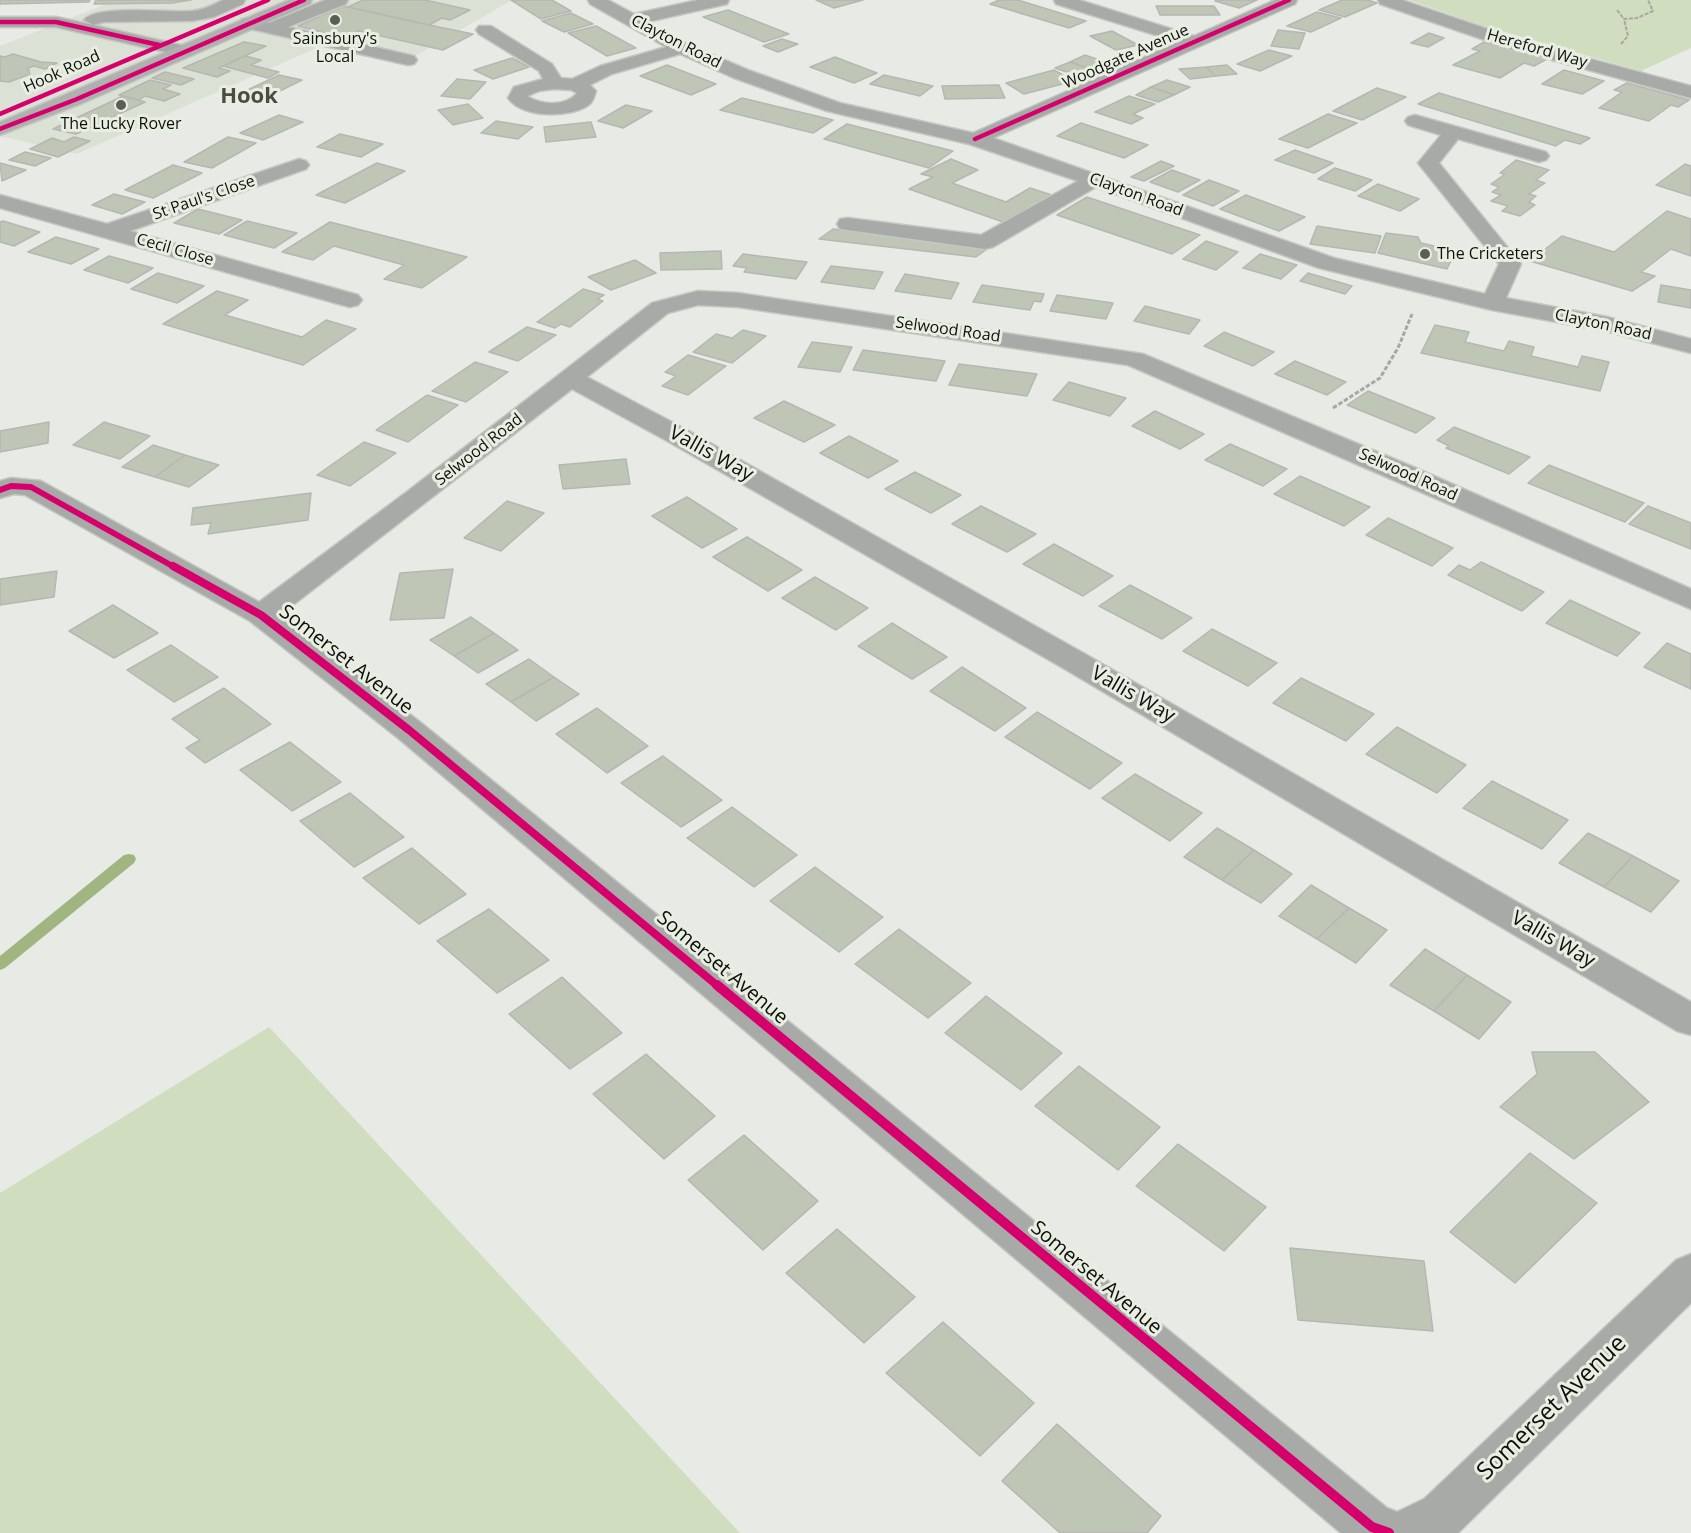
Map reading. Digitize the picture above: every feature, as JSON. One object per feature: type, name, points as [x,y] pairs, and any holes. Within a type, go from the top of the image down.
[{"type":"highway","name":"Hook Road","points":[[0,114],[268,0]]},
{"type":"highway","name":"Hook Road","points":[[0,129],[64,105],[304,0]]},
{"type":"street","points":[[77,26],[102,17],[192,16],[208,13],[237,0]]},
{"type":"street","points":[[271,28],[340,0]]},
{"type":"street","name":"Clayton Road","points":[[596,0],[681,48],[741,74],[834,107],[975,139],[1327,263],[1423,288],[1606,324],[1691,346]]},
{"type":"street","points":[[632,20],[721,0]]},
{"type":"street","points":[[1062,0],[1192,41]]},
{"type":"street","name":"Woodgate Avenue","points":[[975,139],[1289,0]]},
{"type":"street","name":"Hereford Way","points":[[1386,0],[1514,44],[1691,92]]},
{"type":"street","points":[[0,22],[56,22],[183,51]]},
{"type":"street","points":[[248,23],[408,60]]},
{"type":"street","points":[[485,30],[546,68],[554,82]]},
{"type":"street","points":[[575,85],[606,70],[681,48]]},
{"type":"street","points":[[554,82],[575,85],[587,91],[584,100],[567,107],[548,109],[526,106],[517,98],[522,91],[554,82]]},
{"type":"street","points":[[1415,121],[1539,156]]},
{"type":"street","points":[[1453,133],[1428,163],[1510,264],[1492,303]]},
{"type":"street","name":"St Paul's Close","points":[[109,231],[307,167],[264,156]]},
{"type":"street","points":[[848,225],[985,242],[1094,180]]},
{"type":"street","name":"Cecil Close","points":[[0,201],[350,300]]},
{"type":"street","name":"Selwood Road","points":[[261,615],[660,308],[698,298],[738,300],[1134,358],[1691,600]]},
{"type":"street","name":"Vallis Way","points":[[570,379],[590,387],[678,436],[1074,661],[1691,1020]]},
{"type":"street","name":"Somerset Avenue","points":[[0,490],[11,486],[31,488],[261,615],[418,737],[1372,1527],[1389,1533]]},
{"type":"street","name":"Somerset Avenue","points":[[1407,1533],[1441,1516],[1691,1274]]},
{"type":"path","points":[[1624,19],[1637,18],[1653,11],[1648,0]]},
{"type":"path","points":[[1616,46],[1628,36],[1624,19],[1617,10]]},
{"type":"path","points":[[1301,429],[1380,378],[1398,348],[1423,288]]},
{"type":"shaded area","points":[[116,0],[512,0],[408,60],[330,42],[77,154],[0,136],[0,46]]},
{"type":"green space","points":[[1409,0],[1691,0],[1691,48],[1641,71],[1484,26]]},
{"type":"green space","points":[[269,1027],[740,1533],[0,1533],[0,1193]]},
{"type":"building","points":[[0,0],[90,0],[89,2],[0,4]]},
{"type":"building","points":[[96,0],[191,0],[172,3],[94,4]]},
{"type":"building","points":[[363,0],[425,0],[470,10],[450,20],[442,18],[429,25],[348,7]]},
{"type":"building","points":[[511,0],[552,0],[571,11],[541,19]]},
{"type":"building","points":[[816,0],[863,0],[834,8]]},
{"type":"building","points":[[999,0],[1018,0],[1086,21],[1069,28],[990,4]]},
{"type":"building","points":[[1257,0],[1239,8],[1215,1]]},
{"type":"building","points":[[1342,0],[1368,0],[1377,3],[1345,17],[1319,10]]},
{"type":"building","points":[[343,6],[473,34],[443,50],[359,31],[344,38],[298,26]]},
{"type":"building","points":[[1156,6],[1214,6],[1220,15],[1160,15]]},
{"type":"building","points":[[728,10],[789,34],[764,42],[703,17]]},
{"type":"building","points":[[1317,12],[1341,18],[1311,32],[1287,26]]},
{"type":"building","points":[[571,13],[593,24],[564,32],[542,21]]},
{"type":"building","points":[[596,26],[636,48],[607,56],[568,33]]},
{"type":"building","points":[[1278,30],[1305,33],[1299,49],[1271,46]]},
{"type":"building","points":[[1112,31],[1138,45],[1116,50],[1090,36]]},
{"type":"building","points":[[1429,33],[1444,38],[1428,47],[1411,43]]},
{"type":"building","points":[[782,39],[798,44],[778,52],[763,46]]},
{"type":"building","points":[[244,42],[266,46],[219,68],[230,71],[217,77],[183,68]]},
{"type":"building","points":[[1484,42],[1547,59],[1534,66],[1524,63],[1500,78],[1453,65],[1480,51],[1472,49]]},
{"type":"building","points":[[1269,50],[1292,56],[1260,71],[1237,64]]},
{"type":"building","points":[[13,54],[41,62],[57,63],[45,69],[34,66],[28,68],[30,74],[9,82],[0,81],[0,56]]},
{"type":"building","points":[[1085,55],[1108,63],[1093,70],[1070,62]]},
{"type":"building","points":[[245,56],[261,60],[251,65],[279,72],[268,78],[223,66]]},
{"type":"building","points":[[835,57],[877,73],[854,83],[810,67]]},
{"type":"building","points":[[512,58],[529,67],[493,79],[474,70]]},
{"type":"building","points":[[1070,62],[1093,70],[1078,76],[1055,68]]},
{"type":"building","points":[[667,65],[716,84],[691,95],[640,76]]},
{"type":"building","points":[[1227,65],[1237,74],[1216,76],[1206,67]]},
{"type":"building","points":[[1206,67],[1216,76],[1190,79],[1179,69]]},
{"type":"building","points":[[1054,70],[1074,81],[1024,94],[1006,83]]},
{"type":"building","points":[[1564,70],[1604,81],[1582,94],[1542,84]]},
{"type":"building","points":[[165,72],[194,79],[181,85],[152,78]]},
{"type":"building","points":[[279,75],[302,80],[258,102],[235,96]]},
{"type":"building","points":[[884,75],[933,86],[920,96],[870,84]]},
{"type":"building","points":[[457,79],[486,82],[470,99],[441,96]]},
{"type":"building","points":[[150,80],[171,85],[163,89],[180,94],[164,101],[145,96],[139,100],[119,95]]},
{"type":"building","points":[[1167,80],[1190,87],[1174,95],[1151,87]]},
{"type":"building","points":[[1627,83],[1689,100],[1678,107],[1671,105],[1649,121],[1599,108],[1622,92],[1614,90]]},
{"type":"building","points":[[999,85],[1005,98],[945,99],[942,86]]},
{"type":"building","points":[[1151,87],[1174,95],[1158,102],[1136,95]]},
{"type":"building","points":[[1377,88],[1406,97],[1362,120],[1333,111]]},
{"type":"building","points":[[1439,93],[1590,138],[1580,144],[1565,140],[1556,146],[1418,104]]},
{"type":"building","points":[[123,96],[145,102],[76,134],[53,129]]},
{"type":"building","points":[[1129,96],[1155,104],[1133,114],[1143,118],[1131,124],[1095,112]]},
{"type":"building","points":[[742,98],[833,120],[813,133],[720,110]]},
{"type":"building","points":[[468,104],[483,118],[453,125],[438,110]]},
{"type":"building","points":[[626,105],[652,111],[623,128],[598,121]]},
{"type":"building","points":[[1328,114],[1357,123],[1308,148],[1279,139]]},
{"type":"building","points":[[279,115],[303,122],[263,140],[240,133]]},
{"type":"building","points":[[496,121],[533,127],[518,139],[481,133]]},
{"type":"building","points":[[591,122],[596,137],[546,142],[544,127]]},
{"type":"building","points":[[1081,123],[1148,145],[1124,158],[1057,136]]},
{"type":"building","points":[[847,124],[953,151],[929,168],[824,139]]},
{"type":"building","points":[[340,134],[383,144],[361,157],[317,147]]},
{"type":"building","points":[[74,137],[90,141],[58,157],[30,149],[52,138],[64,142]]},
{"type":"building","points":[[228,137],[256,143],[212,168],[184,162]]},
{"type":"building","points":[[1295,150],[1333,163],[1314,173],[1275,160]]},
{"type":"building","points":[[25,152],[51,158],[35,166],[9,160]]},
{"type":"building","points":[[951,159],[978,170],[952,183],[1006,202],[1030,188],[1058,197],[1033,212],[1025,209],[1003,222],[909,189],[933,177],[921,174]]},
{"type":"building","points":[[1516,160],[1549,170],[1536,180],[1545,183],[1529,194],[1536,196],[1529,202],[1535,205],[1520,216],[1502,211],[1508,206],[1491,201],[1501,195],[1492,192],[1499,187],[1491,184],[1505,174],[1500,173]]},
{"type":"building","points":[[1161,161],[1174,166],[1144,181],[1131,177]]},
{"type":"building","points":[[0,163],[26,170],[2,181]]},
{"type":"building","points":[[377,163],[405,171],[345,203],[316,195]]},
{"type":"building","points":[[1685,164],[1691,166],[1691,196],[1656,185]]},
{"type":"building","points":[[173,165],[202,173],[153,198],[125,190]]},
{"type":"building","points":[[1335,168],[1372,180],[1355,191],[1318,179]]},
{"type":"building","points":[[1172,170],[1200,180],[1178,192],[1150,182]]},
{"type":"building","points":[[1209,180],[1239,191],[1213,206],[1183,195]]},
{"type":"building","points":[[1378,184],[1419,199],[1400,211],[1358,196]]},
{"type":"building","points":[[114,194],[145,202],[122,214],[92,205]]},
{"type":"building","points":[[1246,195],[1305,217],[1279,231],[1220,209]]},
{"type":"building","points":[[1087,197],[1200,235],[1172,254],[1057,215]]},
{"type":"building","points":[[198,209],[242,220],[219,234],[174,223]]},
{"type":"building","points":[[1667,211],[1691,219],[1691,256],[1671,249],[1641,272],[1655,276],[1632,291],[1530,261],[1562,236],[1614,252]]},
{"type":"building","points":[[247,221],[297,233],[274,248],[224,235]]},
{"type":"building","points":[[0,222],[40,232],[14,246],[0,242]]},
{"type":"building","points":[[330,222],[467,257],[422,288],[384,279],[404,265],[334,246],[313,260],[282,252]]},
{"type":"building","points":[[1317,226],[1381,236],[1375,253],[1310,244]]},
{"type":"building","points":[[833,229],[990,247],[976,257],[819,239]]},
{"type":"building","points":[[1386,233],[1418,237],[1421,243],[1456,251],[1447,269],[1378,253]]},
{"type":"building","points":[[56,237],[99,249],[71,264],[28,252]]},
{"type":"building","points":[[1206,241],[1238,252],[1216,270],[1183,259]]},
{"type":"building","points":[[721,251],[722,269],[661,270],[660,253]]},
{"type":"building","points":[[743,254],[807,262],[796,279],[744,272],[747,268],[733,266]]},
{"type":"building","points":[[1260,254],[1297,265],[1281,279],[1243,268]]},
{"type":"building","points":[[109,256],[153,268],[128,283],[84,270]]},
{"type":"building","points":[[635,260],[656,273],[611,290],[588,277]]},
{"type":"building","points":[[831,266],[883,272],[874,289],[821,282]]},
{"type":"building","points":[[158,273],[204,286],[177,303],[131,289]]},
{"type":"building","points":[[1308,273],[1352,286],[1345,294],[1300,281]]},
{"type":"building","points":[[905,274],[959,283],[951,299],[895,291]]},
{"type":"building","points":[[982,285],[1044,294],[1041,302],[1034,301],[1030,310],[973,302]]},
{"type":"building","points":[[1661,285],[1691,290],[1691,308],[1658,302]]},
{"type":"building","points":[[583,289],[604,295],[597,299],[603,301],[570,327],[561,324],[555,328],[537,322]]},
{"type":"building","points":[[217,291],[248,300],[225,315],[302,337],[326,320],[356,329],[303,365],[163,324]]},
{"type":"building","points":[[1057,295],[1113,303],[1106,319],[1050,311]]},
{"type":"building","points":[[1145,306],[1200,320],[1189,334],[1134,321]]},
{"type":"building","points":[[1435,325],[1469,332],[1465,342],[1504,351],[1509,341],[1534,347],[1531,356],[1578,367],[1582,356],[1609,362],[1600,391],[1421,353]]},
{"type":"building","points":[[527,327],[556,335],[518,361],[489,352]]},
{"type":"building","points":[[743,330],[766,336],[732,363],[693,352],[716,334],[732,338]]},
{"type":"building","points":[[1224,332],[1274,352],[1253,366],[1204,346]]},
{"type":"building","points":[[812,342],[852,347],[840,372],[798,367]]},
{"type":"building","points":[[863,350],[945,361],[936,381],[853,370]]},
{"type":"building","points":[[688,355],[726,366],[688,395],[662,386],[676,376],[665,372]]},
{"type":"building","points":[[1295,361],[1346,382],[1327,395],[1275,374]]},
{"type":"building","points":[[475,362],[508,372],[466,402],[432,391]]},
{"type":"building","points":[[959,364],[1037,374],[1027,396],[949,385]]},
{"type":"building","points":[[1069,382],[1126,398],[1110,416],[1053,400]]},
{"type":"building","points":[[1368,391],[1435,418],[1416,433],[1347,405]]},
{"type":"building","points":[[427,395],[458,405],[408,442],[376,430]]},
{"type":"building","points":[[784,401],[835,425],[804,442],[754,418]]},
{"type":"building","points":[[1155,411],[1204,434],[1180,449],[1132,426]]},
{"type":"building","points":[[49,422],[48,443],[0,452],[0,431]]},
{"type":"building","points":[[104,422],[150,436],[120,459],[73,445]]},
{"type":"building","points":[[1454,427],[1530,457],[1509,474],[1446,448],[1449,446],[1437,440]]},
{"type":"building","points":[[849,436],[898,461],[868,478],[820,453]]},
{"type":"building","points":[[364,442],[396,453],[350,486],[317,475]]},
{"type":"building","points":[[1230,444],[1287,469],[1263,486],[1205,460]]},
{"type":"building","points":[[153,445],[185,455],[155,477],[122,467]]},
{"type":"building","points":[[185,455],[219,465],[189,487],[155,477]]},
{"type":"building","points":[[626,459],[630,484],[563,489],[559,465]]},
{"type":"building","points":[[1549,465],[1644,503],[1625,522],[1528,483]]},
{"type":"building","points":[[915,472],[961,495],[931,513],[885,489]]},
{"type":"building","points":[[1300,476],[1370,507],[1344,526],[1274,494]]},
{"type":"building","points":[[311,493],[308,520],[208,534],[211,523],[191,525],[193,508]]},
{"type":"building","points":[[687,497],[737,529],[702,548],[652,516]]},
{"type":"building","points":[[507,501],[544,513],[501,551],[464,538]]},
{"type":"building","points":[[981,506],[1036,534],[1007,552],[952,524]]},
{"type":"building","points":[[1648,506],[1691,523],[1691,549],[1629,524]]},
{"type":"building","points":[[1388,518],[1453,548],[1432,566],[1366,535]]},
{"type":"building","points":[[747,537],[802,570],[768,591],[713,557]]},
{"type":"building","points":[[1054,544],[1113,576],[1083,596],[1023,564]]},
{"type":"building","points":[[1481,562],[1544,592],[1522,611],[1448,575],[1459,565],[1470,570]]},
{"type":"building","points":[[453,569],[444,618],[390,620],[400,573]]},
{"type":"building","points":[[57,571],[54,597],[0,605],[0,579]]},
{"type":"building","points":[[815,577],[868,608],[836,630],[782,598]]},
{"type":"building","points":[[1130,585],[1192,618],[1162,639],[1099,606]]},
{"type":"building","points":[[1570,600],[1640,633],[1617,656],[1546,623]]},
{"type":"building","points":[[113,605],[158,633],[114,658],[69,631]]},
{"type":"building","points":[[471,617],[494,633],[454,656],[430,640]]},
{"type":"building","points":[[892,623],[947,657],[912,679],[858,646]]},
{"type":"building","points":[[1212,629],[1277,663],[1248,686],[1183,651]]},
{"type":"building","points":[[494,633],[518,650],[478,673],[454,656]]},
{"type":"building","points":[[1667,643],[1691,654],[1691,689],[1644,667]]},
{"type":"building","points":[[171,645],[218,677],[174,702],[127,670]]},
{"type":"building","points":[[529,659],[554,677],[511,702],[486,684]]},
{"type":"building","points":[[962,667],[1026,708],[995,731],[930,691]]},
{"type":"building","points":[[554,677],[579,694],[536,721],[511,702]]},
{"type":"building","points":[[1301,678],[1374,714],[1346,741],[1273,703]]},
{"type":"building","points":[[224,688],[271,724],[205,763],[186,748],[200,740],[172,719]]},
{"type":"building","points":[[597,708],[648,746],[607,773],[556,734]]},
{"type":"building","points":[[1037,712],[1122,763],[1090,789],[1005,737]]},
{"type":"building","points":[[1397,727],[1466,765],[1437,793],[1366,754]]},
{"type":"building","points":[[290,742],[341,782],[292,811],[240,770]]},
{"type":"building","points":[[663,756],[722,800],[681,827],[621,783]]},
{"type":"building","points":[[1135,774],[1202,813],[1170,841],[1102,798]]},
{"type":"building","points":[[1492,781],[1568,820],[1542,849],[1463,808]]},
{"type":"building","points":[[350,793],[404,837],[354,867],[300,821]]},
{"type":"building","points":[[732,807],[797,855],[754,887],[687,838]]},
{"type":"building","points":[[1217,828],[1254,850],[1222,880],[1184,857]]},
{"type":"building","points":[[1588,833],[1633,856],[1604,887],[1559,863]]},
{"type":"building","points":[[412,848],[466,894],[419,924],[363,878]]},
{"type":"building","points":[[1254,850],[1292,874],[1261,903],[1222,880]]},
{"type":"building","points":[[1633,856],[1679,881],[1651,912],[1604,887]]},
{"type":"building","points":[[815,867],[883,917],[839,952],[770,901]]},
{"type":"building","points":[[1311,885],[1349,908],[1317,939],[1279,916]]},
{"type":"building","points":[[1349,908],[1387,930],[1356,963],[1317,939]]},
{"type":"building","points":[[489,909],[549,960],[497,993],[437,941]]},
{"type":"building","points":[[899,929],[971,983],[928,1018],[855,964]]},
{"type":"building","points":[[1425,949],[1467,975],[1434,1011],[1390,985]]},
{"type":"building","points":[[1467,975],[1511,1002],[1479,1039],[1434,1011]]},
{"type":"building","points":[[562,977],[622,1033],[570,1069],[509,1014]]},
{"type":"building","points":[[986,996],[1062,1053],[1021,1090],[945,1033]]},
{"type":"building","points":[[1532,1052],[1595,1052],[1649,1102],[1574,1159],[1500,1107],[1537,1074]]},
{"type":"building","points":[[646,1054],[715,1116],[664,1159],[593,1094]]},
{"type":"building","points":[[1079,1066],[1160,1127],[1118,1170],[1035,1106]]},
{"type":"building","points":[[744,1135],[818,1201],[763,1250],[688,1180]]},
{"type":"building","points":[[1178,1144],[1266,1207],[1224,1251],[1136,1186]]},
{"type":"building","points":[[1530,1153],[1597,1203],[1515,1283],[1450,1232]]},
{"type":"building","points":[[837,1229],[915,1297],[864,1343],[786,1273]]},
{"type":"building","points":[[1290,1248],[1424,1261],[1433,1331],[1298,1320]]},
{"type":"building","points":[[943,1322],[1034,1403],[980,1456],[886,1373]]},
{"type":"building","points":[[1057,1424],[1161,1516],[1147,1533],[1060,1533],[1002,1481]]},
{"type":"waterway","points":[[0,964],[129,859]]},
{"type":"cycle path","points":[[0,114],[268,0]]},
{"type":"cycle path","points":[[0,129],[77,99],[304,0]]},
{"type":"cycle path","points":[[975,139],[1289,0]]},
{"type":"cycle path","points":[[0,22],[56,22],[159,45]]},
{"type":"cycle path","points":[[0,490],[11,486],[31,487],[261,615],[409,730],[1372,1527],[1389,1533]]},
{"type":"place","name":"Sainsbury's Local","points":[[335,20]]},
{"type":"place","name":"The Lucky Rover","points":[[121,105]]},
{"type":"place","name":"The Cricketers","points":[[1425,254]]},
{"type":"district","name":"Hook","points":[[249,97]]}]
